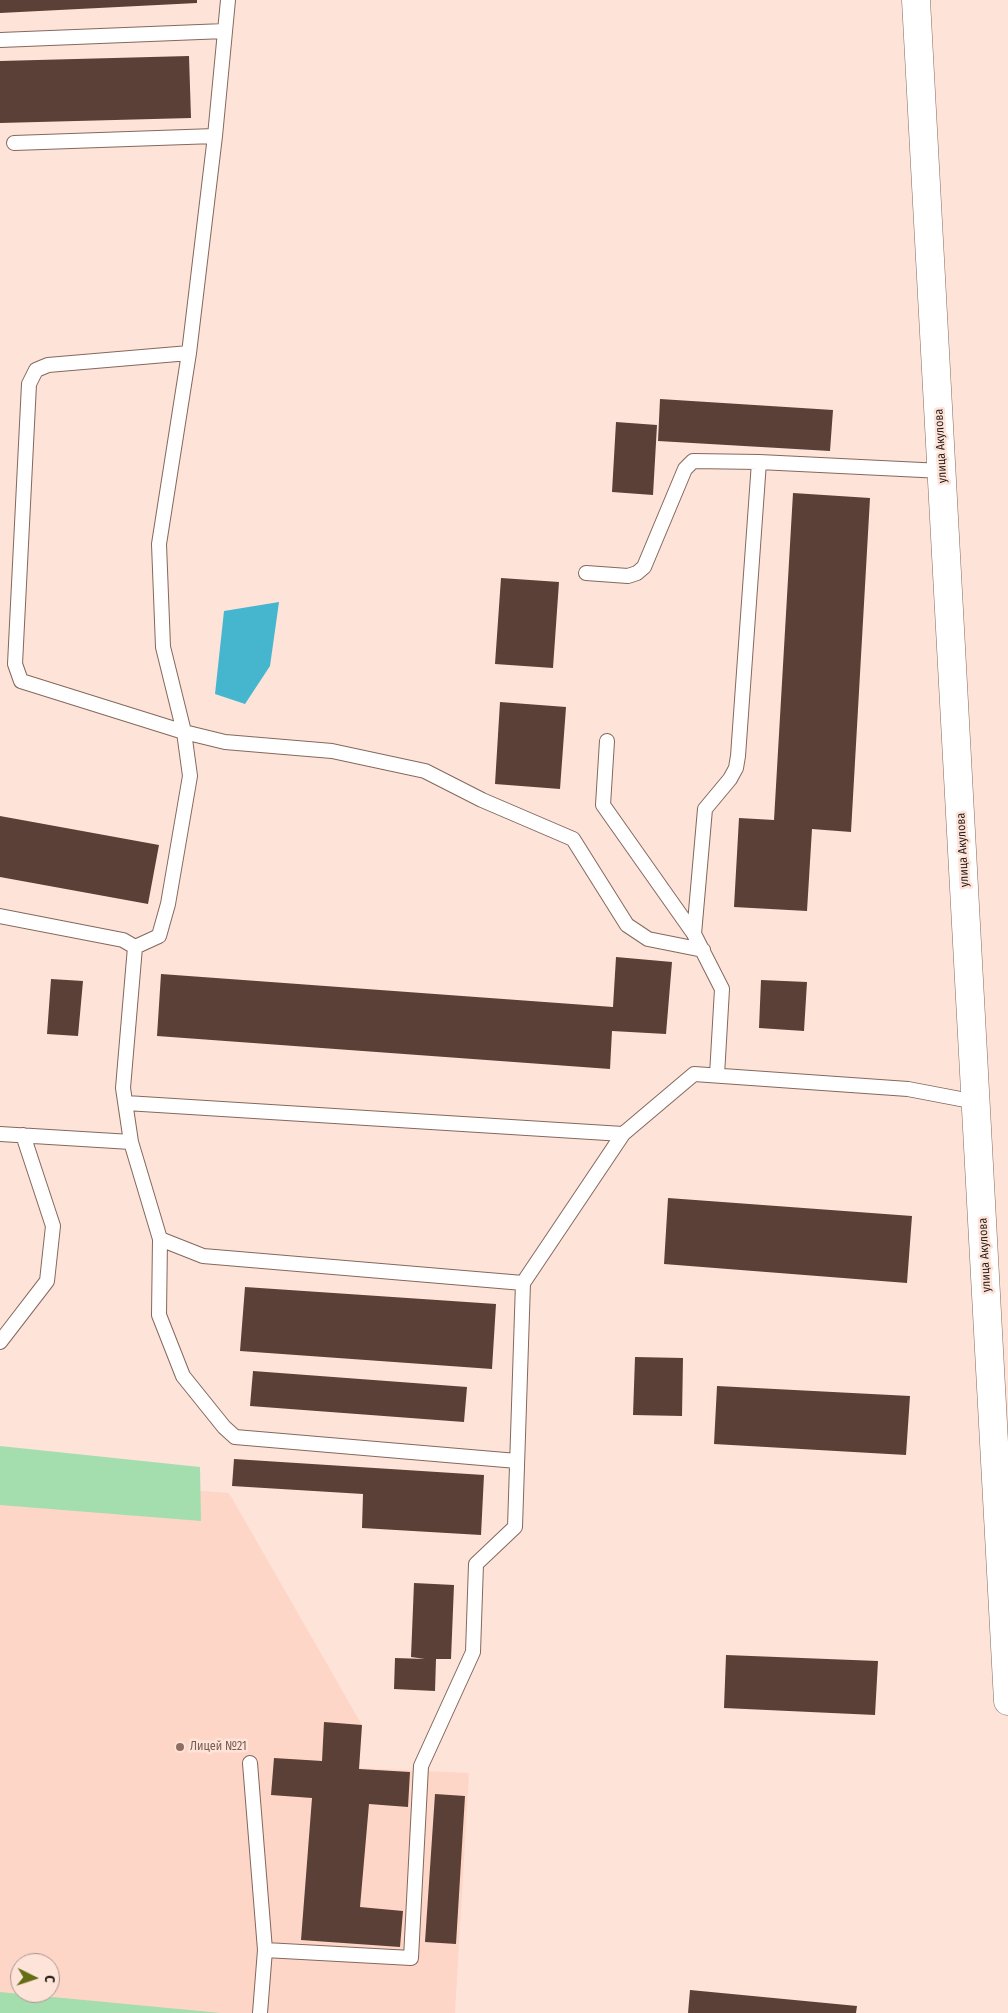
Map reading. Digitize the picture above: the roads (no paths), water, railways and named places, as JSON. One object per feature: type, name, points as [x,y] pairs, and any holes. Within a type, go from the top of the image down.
[{"type":"main road","name":"улица Акулова","points":[[916,0],[1008,1700]]},
{"type":"lane","points":[[136,947],[159,936],[168,904],[190,776],[184,732],[163,647],[159,544],[189,352],[215,136],[228,0]]},
{"type":"lane","points":[[0,40],[225,31]]},
{"type":"lane","points":[[14,143],[215,136]]},
{"type":"lane","points":[[189,352],[48,365],[36,370],[29,384],[15,664],[21,682],[184,732],[225,742],[332,750],[425,771],[482,800],[572,839],[627,925],[648,939],[703,950]]},
{"type":"lane","points":[[586,574],[628,576],[638,573],[644,568],[686,469],[693,461],[758,462],[942,472]]},
{"type":"lane","points":[[694,934],[705,809],[730,779],[736,768],[738,756],[758,462]]},
{"type":"lane","points":[[607,740],[603,804],[694,934],[722,989],[717,1075]]},
{"type":"lane","points":[[0,916],[123,940],[136,947]]},
{"type":"lane","points":[[136,947],[123,1088],[131,1142],[160,1239],[159,1314],[183,1376],[224,1427],[235,1437],[250,1440],[517,1461]]},
{"type":"lane","points":[[265,1950],[411,1958],[421,1766],[473,1652],[476,1564],[515,1527],[523,1283],[624,1134],[694,1074],[908,1089],[976,1102]]},
{"type":"lane","points":[[126,1103],[624,1134]]},
{"type":"lane","points":[[0,1134],[131,1142]]},
{"type":"lane","points":[[0,1342],[47,1281],[53,1226],[23,1135]]},
{"type":"lane","points":[[160,1239],[204,1256],[523,1283]]},
{"type":"lane","points":[[250,1764],[265,1950],[260,2013]]},
{"type":"water","points":[[279,602],[270,666],[245,704],[215,694],[224,611]]},
{"type":"place","name":"Лицей №21","points":[[180,1747]]}]
